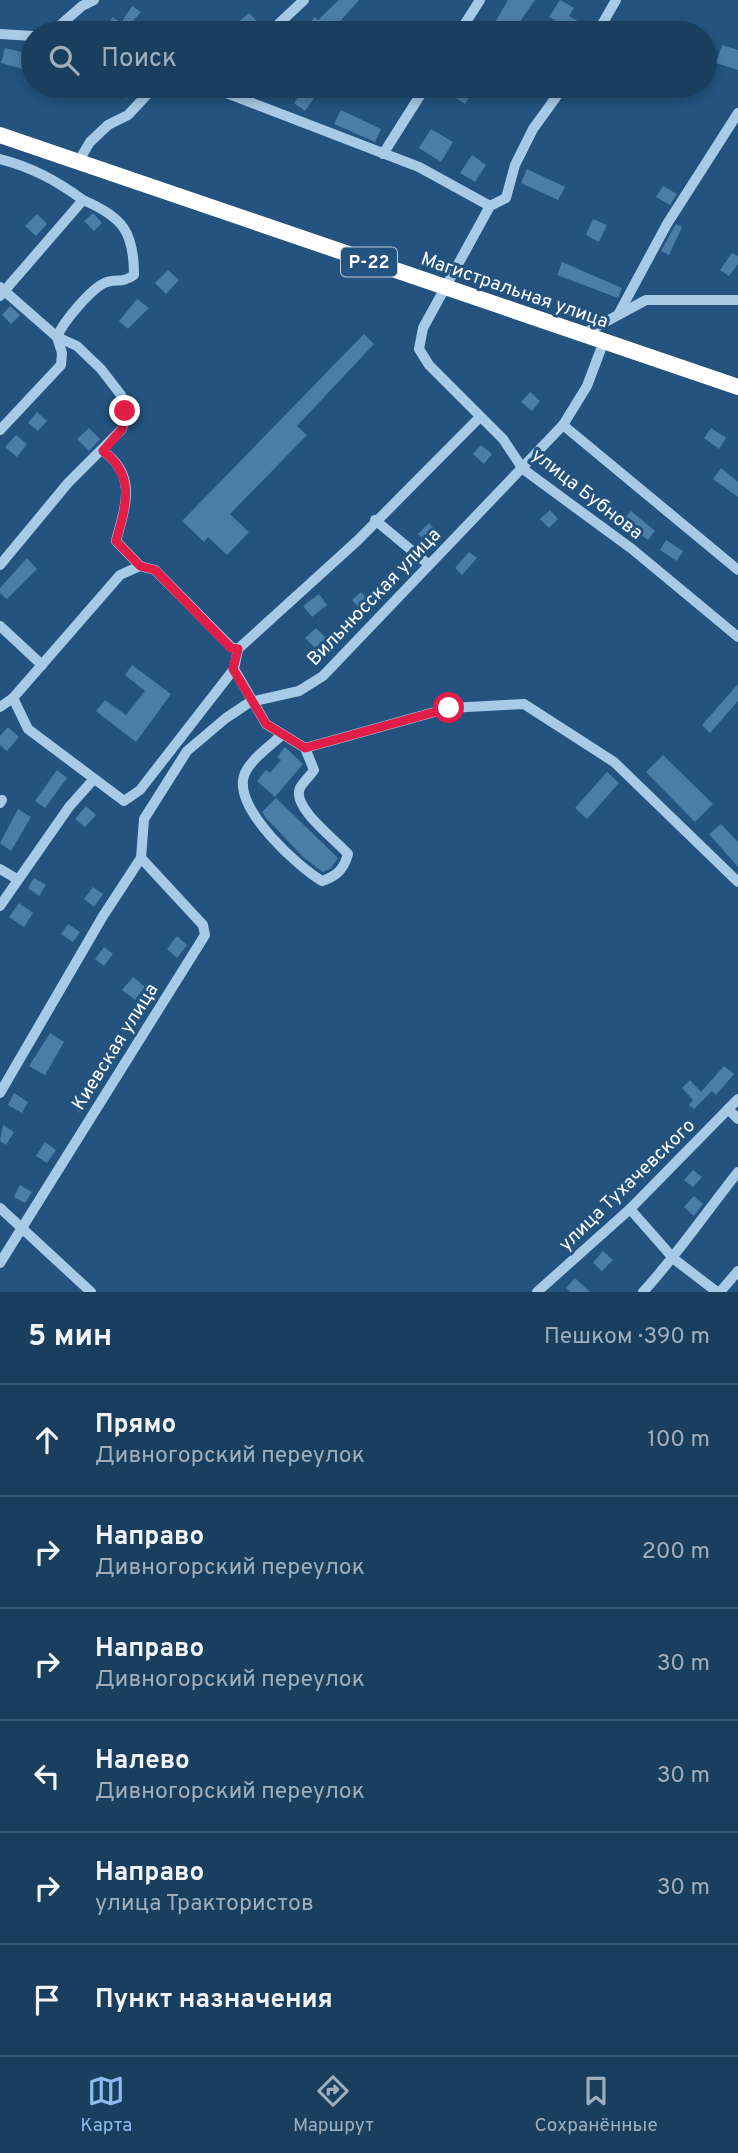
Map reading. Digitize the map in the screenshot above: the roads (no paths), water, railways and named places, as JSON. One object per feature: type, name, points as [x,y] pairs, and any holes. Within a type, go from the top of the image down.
[{"type":"highway","name":"Магистральная улица","points":[[0,135],[738,387]]},
{"type":"street","points":[[69,21],[82,6],[94,0]]},
{"type":"street","points":[[282,21],[304,0]]},
{"type":"street","points":[[467,21],[480,0]]},
{"type":"street","points":[[604,21],[616,0]]},
{"type":"street","points":[[0,34],[21,35]]},
{"type":"street","points":[[78,162],[90,142],[108,125],[128,115],[144,98]]},
{"type":"street","points":[[243,98],[419,167],[490,206]]},
{"type":"street","points":[[383,153],[418,98]]},
{"type":"street","points":[[444,287],[490,206],[506,198],[515,165],[533,129],[555,98]]},
{"type":"street","points":[[619,313],[667,224],[738,113]]},
{"type":"street","points":[[0,159],[22,164],[55,180],[83,200],[104,209],[125,228],[134,250],[134,275],[124,282],[108,281],[89,293],[57,337]]},
{"type":"street","points":[[0,565],[68,483],[103,451],[122,429],[125,411],[121,395],[101,369],[77,346],[57,337],[2,291],[83,200]]},
{"type":"street","name":"улица Бубнова","points":[[444,287],[423,328],[419,349],[429,365],[503,439],[523,469],[632,550],[738,638]]},
{"type":"street","points":[[722,299],[738,293]]},
{"type":"street","points":[[583,334],[646,300],[738,300]]},
{"type":"street","points":[[0,430],[61,365],[62,353],[57,337]]},
{"type":"street","name":"Вильнюсская улица","points":[[0,1093],[103,916],[141,858],[145,819],[187,751],[226,718],[250,702],[299,691],[323,676],[563,425],[587,386],[604,341]]},
{"type":"street","points":[[13,698],[28,729],[124,801],[140,790],[233,669],[238,649],[357,541],[481,416]]},
{"type":"street","points":[[563,425],[738,570]]},
{"type":"street","points":[[103,451],[115,463],[128,494],[116,541],[140,566],[155,570],[231,648],[238,649]]},
{"type":"street","points":[[375,520],[428,564]]},
{"type":"street","points":[[0,707],[13,698],[43,665],[120,575],[140,566]]},
{"type":"street","points":[[0,626],[43,665]]},
{"type":"street","points":[[233,669],[250,702],[266,724],[305,748],[314,770],[299,789],[298,799],[308,815],[348,854],[345,865],[335,877],[323,881],[307,872],[252,814],[244,791],[243,778],[257,758],[282,734]]},
{"type":"street","points":[[305,748],[449,708],[524,704],[614,762],[738,882]]},
{"type":"street","points":[[0,906],[17,879],[93,780]]},
{"type":"street","name":"Киевская улица","points":[[0,1262],[205,935],[204,925],[141,858]]},
{"type":"street","points":[[0,869],[17,879]]},
{"type":"street","name":"улица Тухачевского","points":[[537,1292],[630,1209],[738,1099]]},
{"type":"street","points":[[728,1109],[738,1119]]},
{"type":"street","points":[[643,1292],[674,1259],[694,1227],[738,1172]]},
{"type":"street","points":[[0,1208],[91,1292]]},
{"type":"street","points":[[630,1209],[674,1259],[719,1292],[738,1271]]}]
